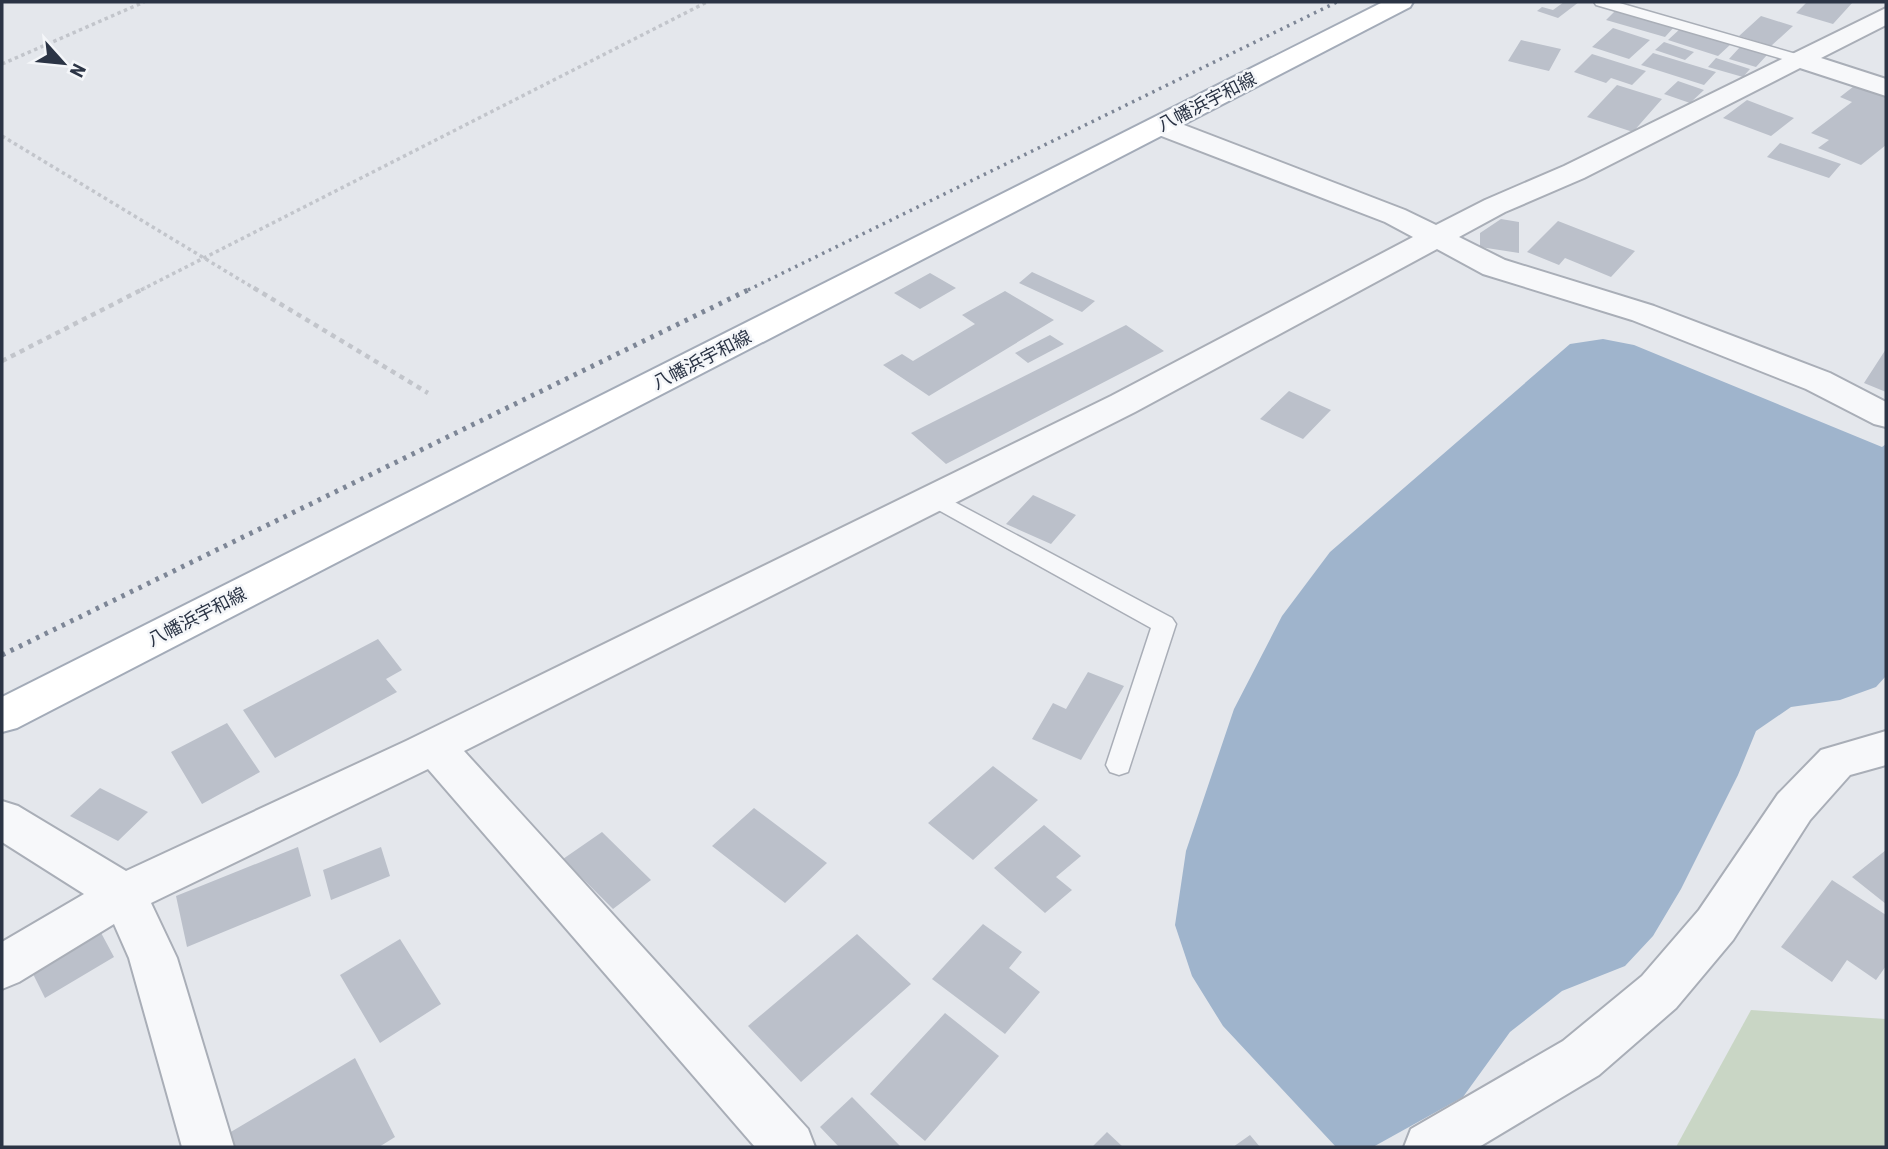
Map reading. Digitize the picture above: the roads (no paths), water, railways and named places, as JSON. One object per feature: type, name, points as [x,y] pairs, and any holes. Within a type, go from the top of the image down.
[{"type":"main road","name":"八幡浜宇和線","points":[[2,716],[1401,2]]},
{"type":"street","points":[[2,967],[124,894],[433,747],[1123,404],[1495,206],[1574,172],[1886,15]]},
{"type":"street","points":[[1798,60],[1886,88]]},
{"type":"street","points":[[1161,126],[1395,216],[1494,267],[1655,318],[1818,381],[1886,416]]},
{"type":"street","points":[[433,747],[789,1147]]},
{"type":"street","points":[[1430,1147],[1581,1058],[1659,992],[1716,925],[1794,807],[1836,762],[1886,748]]},
{"type":"street","points":[[2,819],[124,894],[153,958],[208,1147]]},
{"type":"lane","points":[[1601,2],[1798,60]]},
{"type":"lane","points":[[932,497],[1164,624],[1119,765]]},
{"type":"water","points":[[1603,339],[1634,345],[1882,447],[1886,444],[1886,676],[1876,687],[1840,700],[1791,707],[1756,731],[1738,775],[1681,889],[1653,936],[1625,966],[1562,991],[1510,1032],[1463,1097],[1373,1147],[1336,1147],[1223,1026],[1192,976],[1175,925],[1186,851],[1234,709],[1282,616],[1330,552],[1570,344]]},
{"type":"railway","points":[[748,290],[1337,2]]},
{"type":"railway","points":[[2,655],[752,288]]}]
